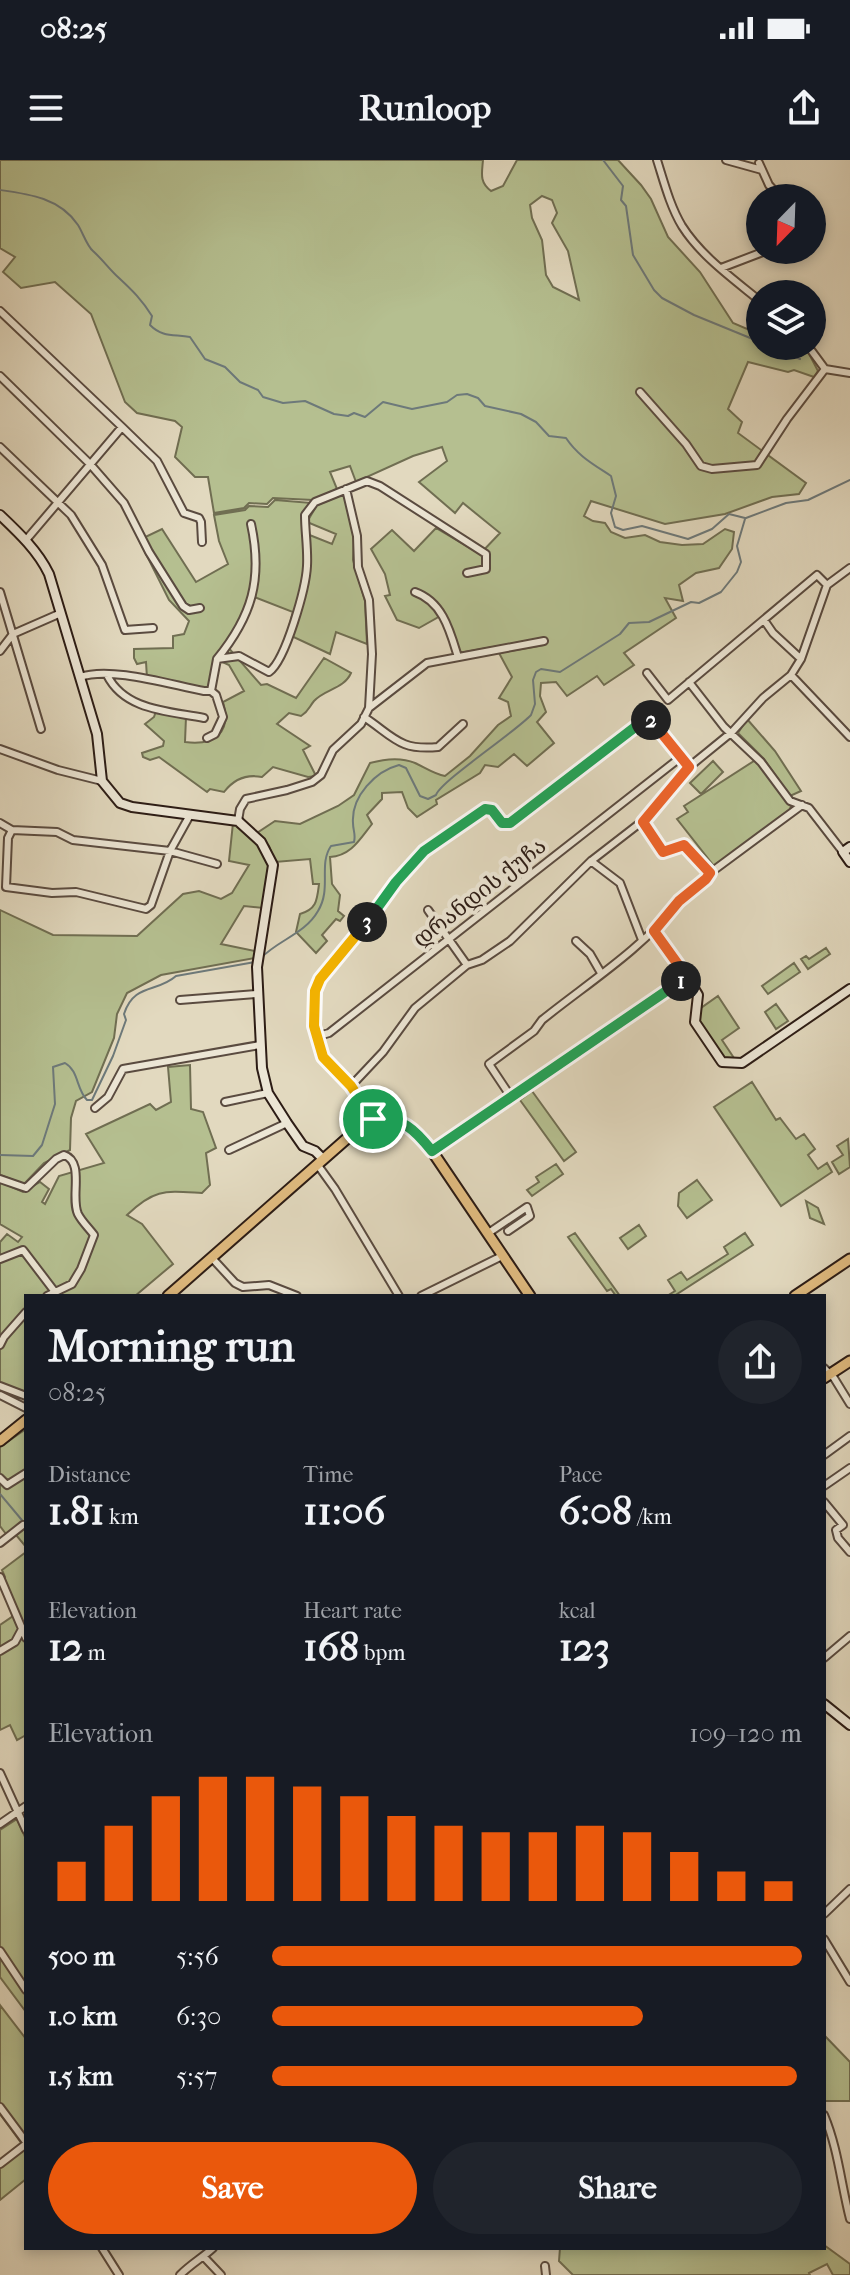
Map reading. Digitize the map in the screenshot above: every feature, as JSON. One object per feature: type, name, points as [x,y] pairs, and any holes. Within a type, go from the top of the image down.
[{"type":"main road","points":[[170,1294],[320,1162],[373,1119],[384,1118],[415,1129],[529,1294]]},
{"type":"main road","points":[[798,1294],[850,1259]]},
{"type":"main road","points":[[826,1374],[850,1361]]},
{"type":"main road","points":[[0,1441],[24,1422]]},
{"type":"street","points":[[657,160],[673,208],[683,227],[703,252],[746,289]]},
{"type":"street","points":[[726,160],[761,167],[769,184]]},
{"type":"street","points":[[721,268],[746,258]]},
{"type":"street","points":[[0,311],[157,461],[184,513],[199,518],[202,542]]},
{"type":"street","points":[[818,360],[825,369],[850,373]]},
{"type":"street","points":[[640,392],[686,444],[701,466],[712,469],[757,465],[825,369]]},
{"type":"street","points":[[0,376],[90,464],[124,503],[149,552],[183,606],[189,610],[200,608]]},
{"type":"street","points":[[26,540],[122,427]]},
{"type":"street","points":[[0,447],[71,515],[102,565],[125,630],[153,628]]},
{"type":"street","points":[[217,659],[239,656],[262,670],[269,672],[275,668],[304,589],[307,565],[305,515],[315,502],[367,481],[380,486],[486,554],[486,569],[467,573]]},
{"type":"street","points":[[346,489],[357,536],[358,567],[369,600],[372,654],[369,708]]},
{"type":"street","points":[[1,518],[26,540],[43,562],[97,734],[102,781],[120,803],[132,807],[238,821],[261,842],[273,865],[257,967],[260,1045],[268,1093],[303,1146],[315,1151],[398,1294]]},
{"type":"street","points":[[211,691],[217,659],[238,633],[257,573],[251,524]]},
{"type":"street","points":[[351,1086],[383,1052],[415,1008],[467,965],[482,960],[510,941],[591,861],[643,822],[689,767],[732,732],[763,698],[791,675],[801,659],[827,585],[850,568]]},
{"type":"street","points":[[647,673],[668,700],[817,575],[827,585]]},
{"type":"street","points":[[0,592],[41,729]]},
{"type":"street","points":[[415,592],[427,596],[442,615],[458,657]]},
{"type":"street","points":[[0,651],[13,634],[61,613]]},
{"type":"street","points":[[764,620],[773,633],[801,659]]},
{"type":"street","points":[[238,821],[246,799],[312,782],[321,775],[333,750],[361,724],[369,708],[427,663],[544,641]]},
{"type":"street","points":[[80,677],[90,673],[211,691],[216,695],[223,717],[215,734],[207,738]]},
{"type":"street","points":[[107,675],[123,697],[141,706],[204,718]]},
{"type":"street","points":[[791,675],[850,737]]},
{"type":"street","points":[[689,682],[724,727],[761,762],[790,801],[809,808],[847,850],[850,862]]},
{"type":"street","points":[[364,717],[397,742],[410,747],[438,747],[463,724]]},
{"type":"street","points":[[373,1119],[351,1086],[323,1057],[315,1037],[315,991],[320,979],[356,938],[411,864],[431,846],[485,809],[492,810],[502,823],[510,823],[643,721],[653,720],[689,767]]},
{"type":"street","points":[[0,749],[58,770],[102,781]]},
{"type":"street","name":"დრანდის ქუჩა","points":[[315,1037],[329,1033],[681,757]]},
{"type":"street","points":[[511,1097],[489,1064],[534,1031],[542,1020],[654,931],[679,901],[710,873],[802,805]]},
{"type":"street","points":[[12,830],[8,838],[3,886],[52,893],[76,892],[146,909],[151,905],[170,851],[190,815]]},
{"type":"street","points":[[643,822],[663,852],[684,845],[710,873]]},
{"type":"street","points":[[0,823],[12,830],[57,832],[73,840],[170,851],[217,864]]},
{"type":"street","points":[[591,861],[620,883],[642,940]]},
{"type":"street","points":[[428,910],[467,965]]},
{"type":"street","points":[[654,931],[699,998],[695,1022],[722,1062],[742,1063],[850,989]]},
{"type":"street","points":[[576,941],[590,954],[601,973]]},
{"type":"street","points":[[432,1151],[687,977]]},
{"type":"street","points":[[180,1000],[257,994]]},
{"type":"street","points":[[95,1108],[108,1097],[123,1069],[260,1045]]},
{"type":"street","points":[[225,1102],[268,1093]]},
{"type":"street","points":[[229,1150],[287,1123]]},
{"type":"street","points":[[0,1179],[26,1188],[56,1159],[64,1155],[75,1163],[74,1200],[79,1216],[94,1235],[72,1284],[51,1294]]},
{"type":"street","points":[[487,1234],[527,1207],[530,1216],[494,1244]]},
{"type":"street","points":[[503,1223],[508,1231]]},
{"type":"street","points":[[0,1259],[23,1250],[55,1292]]},
{"type":"street","points":[[425,1294],[502,1256]]},
{"type":"street","points":[[212,1258],[235,1283],[243,1287],[269,1285],[292,1294]]},
{"type":"street","points":[[0,1345],[2,1336],[24,1314]]},
{"type":"street","points":[[826,1374],[834,1378],[850,1404]]},
{"type":"street","points":[[0,1386],[24,1395]]},
{"type":"street","points":[[0,1395],[24,1407]]},
{"type":"street","points":[[826,1454],[850,1436]]},
{"type":"street","points":[[826,1485],[850,1468]]},
{"type":"street","points":[[0,1478],[7,1485],[24,1474]]},
{"type":"street","points":[[826,1504],[843,1525],[836,1530],[838,1538],[850,1552]]},
{"type":"street","points":[[0,1543],[23,1525]]},
{"type":"street","points":[[0,1577],[24,1634]]},
{"type":"street","points":[[0,1651],[15,1642],[22,1629]]},
{"type":"street","points":[[826,1656],[850,1636]]},
{"type":"street","points":[[826,1705],[849,1722]]},
{"type":"street","points":[[0,1773],[24,1826]]},
{"type":"street","points":[[0,1824],[24,1808]]},
{"type":"street","points":[[826,1912],[850,1889]]},
{"type":"street","points":[[826,1942],[849,1977]]},
{"type":"street","points":[[0,1951],[24,1987]]},
{"type":"street","points":[[2,2113],[24,2140]]},
{"type":"street","points":[[826,2121],[835,2146],[850,2219]]},
{"type":"street","points":[[0,2164],[24,2145]]},
{"type":"street","points":[[103,2250],[119,2275]]},
{"type":"street","points":[[180,2275],[211,2250]]},
{"type":"street","points":[[204,2257],[221,2275]]},
{"type":"street","points":[[545,2266],[546,2275]]},
{"type":"green space","points":[[0,160],[483,160],[483,181],[491,191],[503,186],[517,160],[618,160],[651,199],[668,237],[700,272],[733,323],[746,329],[746,360],[812,360],[818,371],[814,377],[748,362],[728,409],[742,422],[738,433],[806,483],[799,494],[772,497],[725,514],[665,524],[591,501],[584,516],[605,523],[611,532],[625,538],[645,535],[660,542],[703,544],[725,529],[734,532],[732,549],[719,568],[696,573],[679,585],[683,601],[665,598],[676,618],[624,653],[634,665],[604,685],[597,676],[567,696],[556,682],[541,683],[540,696],[546,712],[537,722],[554,743],[527,766],[514,754],[498,767],[485,765],[480,773],[436,800],[437,804],[417,817],[408,808],[402,792],[382,793],[382,799],[367,815],[372,824],[359,841],[344,854],[330,857],[332,884],[340,895],[338,911],[344,916],[340,921],[336,919],[322,935],[327,941],[316,953],[296,932],[300,914],[313,907],[318,895],[319,884],[313,884],[310,859],[275,862],[269,846],[257,833],[275,821],[300,824],[338,806],[354,795],[370,763],[404,760],[445,776],[511,716],[508,702],[499,698],[512,677],[499,653],[544,645],[543,638],[459,653],[444,614],[419,628],[397,620],[385,596],[390,595],[385,574],[371,549],[392,530],[414,551],[436,528],[480,554],[500,533],[463,503],[455,513],[419,482],[447,461],[442,447],[413,456],[356,482],[350,466],[330,472],[337,489],[313,500],[273,498],[267,504],[249,503],[244,508],[214,513],[208,477],[195,477],[175,457],[182,427],[175,421],[137,413],[125,402],[91,314],[55,282],[21,288],[3,272],[15,257],[0,248]],"holes":[[[542,196],[552,200],[557,213],[552,223],[568,251],[579,300],[553,287],[546,275],[542,240],[530,205]]]},
{"type":"green space","points":[[344,494],[354,538],[353,560],[365,601],[367,644],[336,632],[330,654],[287,634],[293,612],[249,595],[226,645],[261,685],[267,684],[296,698],[324,658],[351,673],[344,682],[318,697],[301,716],[289,713],[277,724],[310,746],[303,750],[316,776],[308,777],[273,767],[262,777],[251,776],[236,781],[224,792],[210,789],[207,792],[159,757],[150,760],[143,757],[142,753],[163,746],[164,741],[145,724],[156,711],[186,717],[185,742],[205,742],[219,735],[223,729],[223,702],[244,691],[229,665],[214,658],[209,687],[203,689],[147,678],[146,662],[137,664],[134,649],[173,648],[173,636],[184,634],[189,621],[169,600],[139,540],[162,529],[196,582],[228,564],[214,515],[245,510],[249,506],[268,507],[275,500],[312,503],[302,515],[302,532],[332,544],[336,534],[307,522],[317,505]]},
{"type":"green space","points":[[747,719],[775,751],[801,791],[790,796],[764,759],[738,733]]},
{"type":"green space","points":[[757,759],[791,806],[789,811],[714,866],[677,819],[688,812],[684,806]]},
{"type":"green space","points":[[713,761],[723,772],[701,794],[690,783]]},
{"type":"green space","points":[[233,823],[245,830],[261,847],[268,861],[269,878],[263,908],[244,906],[221,944],[255,951],[255,958],[161,975],[127,993],[117,1014],[114,1038],[92,1092],[76,1101],[71,1118],[70,1150],[44,1163],[24,1184],[0,1175],[0,910],[53,935],[137,936],[183,894],[199,891],[221,899],[232,893],[249,865],[229,861]]},
{"type":"green space","points":[[826,948],[830,954],[808,969],[801,959],[806,956],[809,959]]},
{"type":"green space","points":[[794,963],[800,972],[768,994],[762,986]]},
{"type":"green space","points":[[718,996],[739,1028],[722,1040],[736,1061],[725,1060],[697,1019],[701,1008]]},
{"type":"green space","points":[[776,1004],[788,1021],[776,1029],[765,1012]]},
{"type":"green space","points":[[190,1065],[191,1109],[203,1112],[216,1148],[206,1153],[210,1185],[202,1193],[162,1193],[145,1200],[127,1215],[142,1224],[173,1264],[137,1294],[24,1294],[24,1391],[0,1384],[0,1242],[7,1234],[18,1242],[22,1237],[0,1224],[0,1182],[23,1192],[40,1182],[49,1189],[42,1202],[45,1204],[59,1176],[104,1163],[86,1134],[150,1104],[156,1110],[171,1102],[168,1067]]},
{"type":"green space","points":[[752,1082],[776,1120],[780,1118],[796,1139],[804,1134],[815,1149],[808,1155],[818,1169],[827,1163],[832,1172],[781,1206],[714,1107]]},
{"type":"green space","points":[[532,1091],[576,1152],[564,1161],[520,1100]]},
{"type":"green space","points":[[848,1139],[850,1167],[839,1174],[832,1162],[843,1155],[837,1146]]},
{"type":"green space","points":[[556,1164],[563,1174],[532,1196],[527,1190],[539,1182],[536,1177]]},
{"type":"green space","points":[[697,1180],[712,1200],[687,1218],[678,1206],[679,1193]]},
{"type":"green space","points":[[806,1201],[818,1208],[824,1224],[810,1218]]},
{"type":"green space","points":[[639,1225],[646,1236],[628,1249],[620,1238]]},
{"type":"green space","points":[[575,1233],[619,1294],[611,1289],[607,1291],[568,1237]]},
{"type":"green space","points":[[745,1233],[753,1245],[677,1294],[670,1294],[675,1291],[668,1280],[681,1272],[687,1280],[728,1254],[724,1247]]},
{"type":"green space","points":[[24,1430],[24,1545],[12,1530],[6,1534],[0,1526],[0,1447]]},
{"type":"green space","points":[[24,1554],[24,1626],[6,1584],[3,1586],[24,1636],[24,1736],[17,1740],[10,1725],[0,1730],[0,1625],[13,1616],[0,1582],[5,1577],[2,1570]]},
{"type":"green space","points":[[17,1819],[24,1835],[24,2009],[0,1977],[0,1830]]},
{"type":"green space","points":[[0,2005],[24,2036],[24,2181],[0,2200],[0,2161],[22,2144],[0,2114]]},
{"type":"green space","points":[[826,2037],[850,2062],[850,2101],[826,2101]]},
{"type":"green space","points":[[826,2246],[850,2264],[850,2275],[833,2275],[827,2264],[810,2275],[573,2275],[559,2261],[560,2250],[826,2250]]},
{"type":"waterway","points":[[603,160],[623,186],[621,200],[626,206],[633,255],[654,290],[662,298],[694,315],[746,336]]},
{"type":"waterway","points":[[0,190],[53,203],[71,216],[91,249],[145,305],[152,316],[150,325],[164,334],[190,337],[205,359],[225,367],[240,382],[258,390],[263,397],[283,403],[305,401],[334,414],[348,416],[354,413],[365,417],[383,402],[412,409],[447,402],[457,395],[467,394],[478,398],[485,406],[521,414],[536,422],[549,436],[566,438],[581,455],[611,476],[616,496],[611,513],[615,527],[623,530],[642,526],[688,539],[712,529],[729,514],[745,518]]},
{"type":"waterway","points":[[746,518],[786,503],[808,500],[850,480]]},
{"type":"waterway","points":[[261,958],[313,919],[324,894],[327,853],[331,846],[354,842],[353,813],[356,803],[374,779],[399,765],[406,768],[420,796],[428,799],[436,795],[451,779],[531,715],[535,704],[533,680],[536,672],[541,669],[560,672],[620,634],[629,623],[649,622],[721,592],[741,562],[737,546],[745,519]]},
{"type":"waterway","points":[[0,1155],[33,1156],[42,1145],[55,1104],[53,1067],[65,1063],[70,1066],[83,1096],[92,1100],[113,1056],[126,1020],[124,1014],[128,1004],[134,997],[176,976],[255,962]]},
{"type":"waterway","points":[[0,1494],[24,1523]]},
{"type":"route","points":[[653,720],[689,767],[643,822],[663,852],[684,845],[710,873],[679,901],[654,931],[687,977],[432,1151],[415,1129],[395,1120],[373,1119],[351,1086],[323,1057],[315,1037],[315,991],[329,966],[356,938],[411,864],[431,846],[485,809],[490,808],[502,823],[510,823],[643,721],[653,720]]}]
